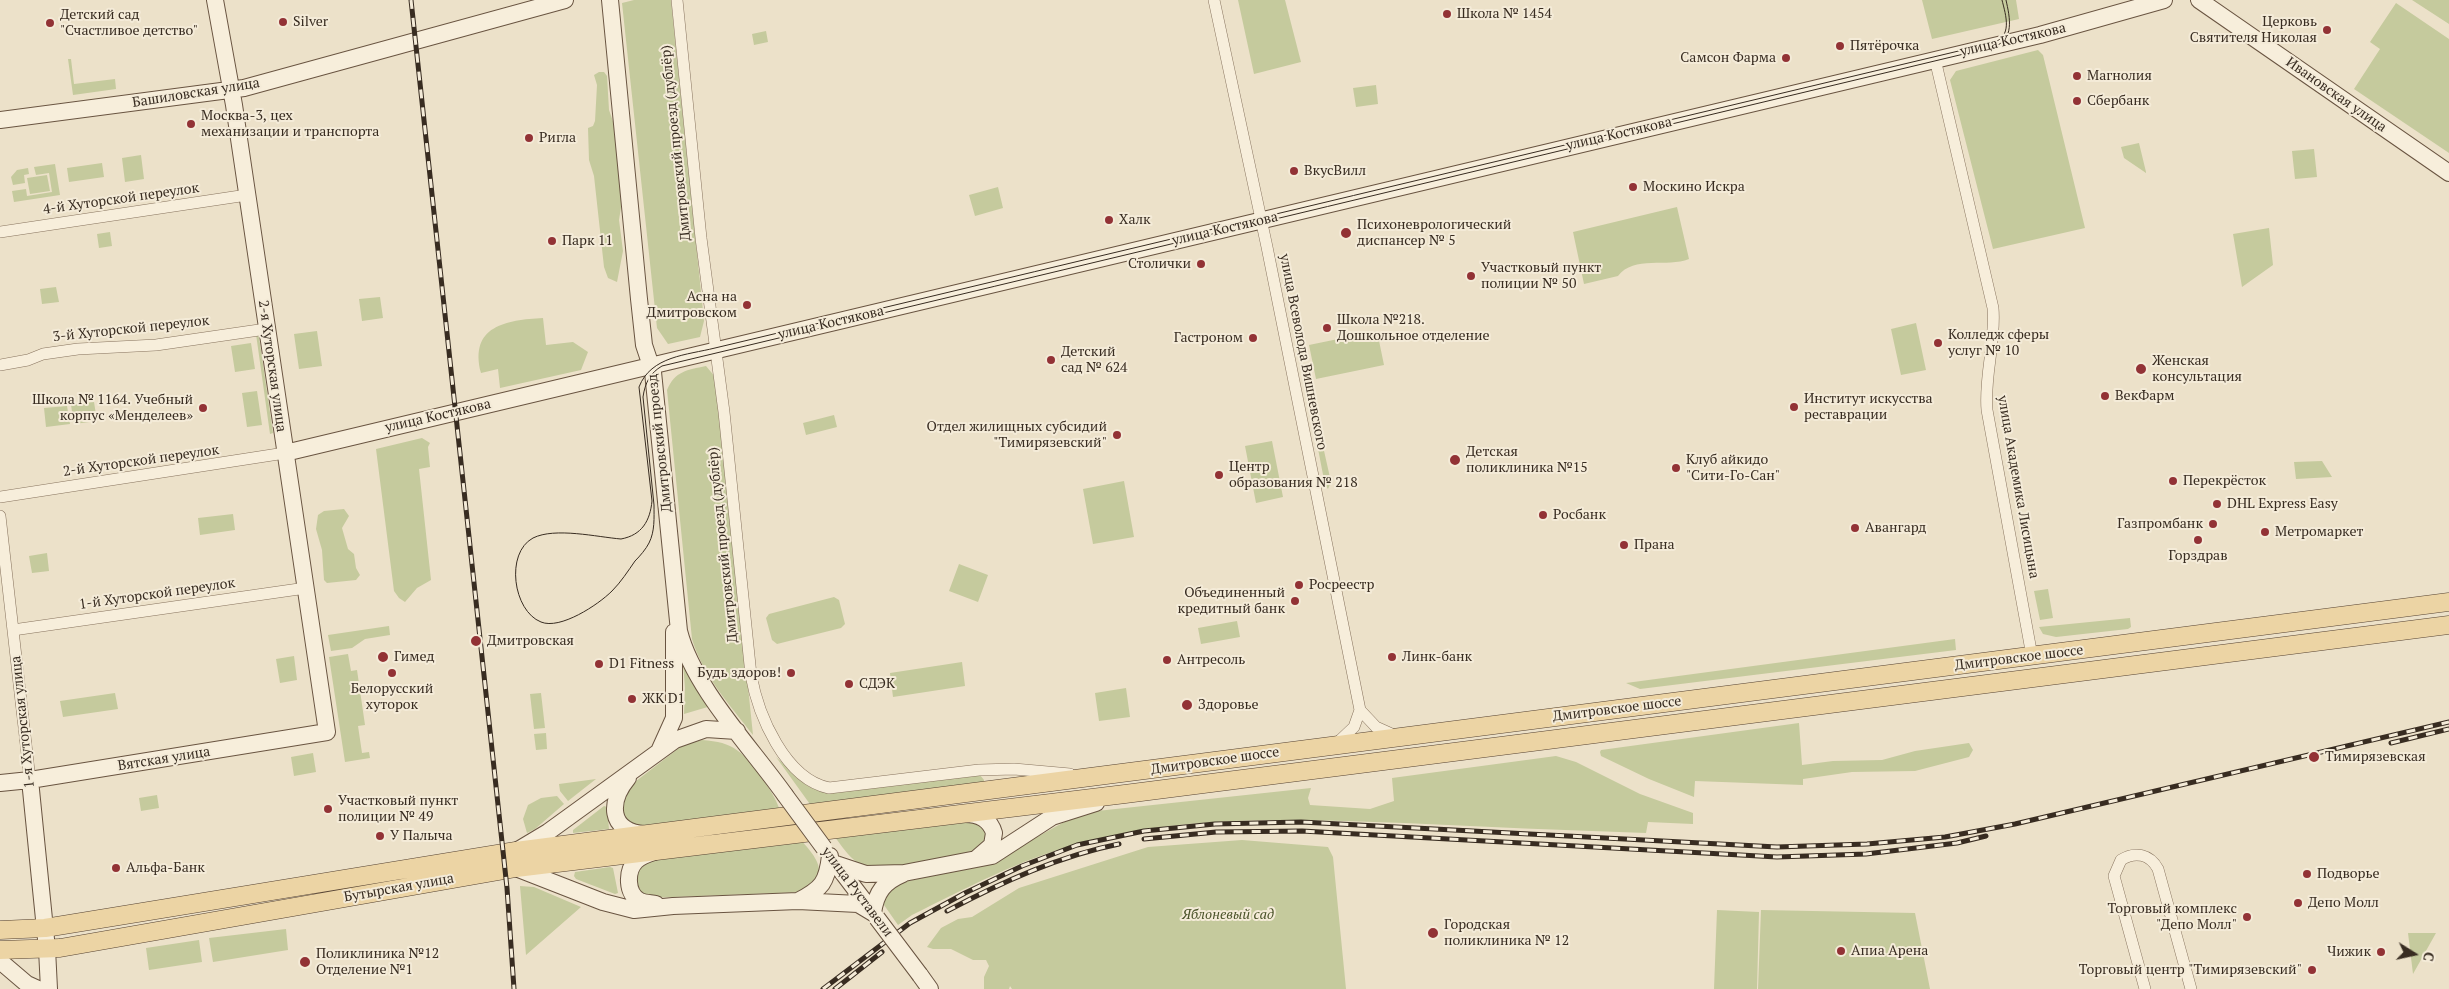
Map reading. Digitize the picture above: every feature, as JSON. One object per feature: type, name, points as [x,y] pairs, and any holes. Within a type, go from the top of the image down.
[{"type":"main road","name":"Дмитровское шоссе","points":[[785,817],[1335,744],[2449,602]]},
{"type":"main road","name":"Дмитровское шоссе","points":[[798,833],[1125,794],[2449,625]]},
{"type":"main road","name":"Бутырская улица","points":[[0,950],[48,949],[92,942],[516,859],[649,835],[785,817]]},
{"type":"main road","name":"Бутырская улица","points":[[0,930],[45,928],[89,920],[516,859],[654,852],[798,833]]},
{"type":"street","name":"2-я Хуторская улица","points":[[216,0],[327,732]]},
{"type":"street","name":"Башиловская улица","points":[[0,120],[230,90],[389,49],[565,0]]},
{"type":"street","name":"Дмитровский проезд","points":[[610,0],[640,315],[644,344],[652,366],[679,631],[686,656],[700,681],[785,795]]},
{"type":"street","name":"Дмитровский проезд (дублёр)","points":[[677,0],[701,238],[729,455],[752,679],[774,739],[802,776],[818,786],[840,788],[979,770],[1014,770],[1098,776]]},
{"type":"street","name":"улица Всеволода Вишневского","points":[[1214,0],[1261,220],[1360,710]]},
{"type":"street","name":"улица Костякова","points":[[286,453],[2040,35],[2164,0]]},
{"type":"street","name":"Ивановская улица","points":[[2199,0],[2449,173]]},
{"type":"street","name":"улица Академика Лисицына","points":[[1935,59],[1993,308],[1994,330],[1987,384],[1987,410],[2032,656]]},
{"type":"street","name":"4-й Хуторской переулок","points":[[0,232],[247,195]]},
{"type":"street","name":"3-й Хуторской переулок","points":[[0,365],[28,360],[43,354],[78,349],[156,345],[266,329]]},
{"type":"street","name":"2-й Хуторской переулок","points":[[0,497],[286,453]]},
{"type":"street","name":"1-я Хуторская улица","points":[[0,516],[48,949],[49,989]]},
{"type":"street","name":"1-й Хуторской переулок","points":[[13,630],[306,588]]},
{"type":"street","points":[[658,751],[670,730],[674,712],[673,662],[676,605]]},
{"type":"street","points":[[1360,710],[1369,722],[1392,738]]},
{"type":"street","points":[[1335,744],[1346,737],[1354,728],[1360,710]]},
{"type":"street","points":[[737,731],[717,728],[696,731],[674,740],[537,840],[516,859],[618,907],[634,910],[673,906],[798,901],[849,902],[858,904],[875,915]]},
{"type":"street","name":"Вятская улица","points":[[0,783],[30,780],[327,732]]},
{"type":"street","points":[[1388,760],[1379,757],[1376,751],[1378,742],[1392,738]]},
{"type":"street","points":[[636,768],[618,790],[615,812],[623,827],[629,832],[649,835]]},
{"type":"street","points":[[798,901],[814,893],[823,884],[830,856],[866,874],[904,873],[992,856],[1003,851],[1052,818],[1125,794]]},
{"type":"street","name":"улица Руставели","points":[[785,795],[930,989]]},
{"type":"street","points":[[947,814],[970,814],[984,818],[993,828],[992,845],[976,859]]},
{"type":"street","points":[[654,852],[636,861],[629,877],[631,891],[634,897],[640,901],[673,906]]},
{"type":"street","points":[[2145,989],[2114,876],[2121,860],[2138,854],[2149,858],[2158,869],[2191,989]]},
{"type":"street","points":[[875,915],[875,900],[881,888],[904,873]]},
{"type":"street","points":[[89,920],[82,924],[80,931],[82,938],[92,942]]},
{"type":"street","points":[[0,961],[27,984],[38,989]]},
{"type":"green space","points":[[634,0],[671,0],[704,321],[700,337],[668,344],[657,328],[622,3]]},
{"type":"green space","points":[[1238,0],[1285,0],[1301,62],[1254,74]]},
{"type":"green space","points":[[1922,0],[2016,0],[2019,19],[1932,39]]},
{"type":"green space","points":[[2412,0],[2449,0],[2449,24]]},
{"type":"green space","points":[[2396,3],[2449,39],[2449,153],[2354,89],[2380,49],[2370,42]]},
{"type":"green space","points":[[766,31],[768,42],[754,45],[752,34]]},
{"type":"green space","points":[[2038,50],[2043,55],[2085,228],[1993,249],[1950,80],[1956,71]]},
{"type":"green space","points":[[68,59],[71,59],[74,84],[115,79],[116,89],[73,95]]},
{"type":"green space","points":[[604,72],[607,76],[609,110],[616,130],[622,201],[619,220],[623,251],[617,282],[608,278],[604,267],[594,176],[589,160],[588,128],[593,126],[595,121],[597,85],[594,75]]},
{"type":"green space","points":[[1376,85],[1378,104],[1356,107],[1353,88]]},
{"type":"green space","points":[[2139,143],[2146,173],[2124,158],[2121,147]]},
{"type":"green space","points":[[2314,149],[2317,177],[2295,179],[2292,151]]},
{"type":"green space","points":[[141,155],[144,179],[125,182],[122,158]]},
{"type":"green space","points":[[102,163],[104,177],[69,182],[67,168]]},
{"type":"green space","points":[[55,164],[60,195],[14,202],[12,191],[26,189],[27,196],[52,192],[49,173],[36,175],[34,167]]},
{"type":"green space","points":[[28,168],[29,174],[24,175],[25,183],[13,185],[11,177],[17,170]]},
{"type":"green space","points":[[47,175],[50,191],[30,194],[27,178]]},
{"type":"green space","points":[[998,187],[1003,208],[975,216],[969,195]]},
{"type":"green space","points":[[1677,207],[1689,259],[1633,266],[1618,276],[1584,284],[1573,232]]},
{"type":"green space","points":[[2269,228],[2273,265],[2242,287],[2233,234]]},
{"type":"green space","points":[[110,232],[112,246],[99,248],[97,234]]},
{"type":"green space","points":[[56,287],[59,302],[42,304],[40,289]]},
{"type":"green space","points":[[380,297],[383,318],[362,321],[359,299]]},
{"type":"green space","points":[[543,318],[546,345],[573,342],[588,352],[581,370],[500,388],[498,369],[481,373],[480,345],[486,335],[504,324]]},
{"type":"green space","points":[[1916,323],[1926,370],[1901,375],[1891,329]]},
{"type":"green space","points":[[317,331],[322,366],[299,369],[294,334]]},
{"type":"green space","points":[[1377,331],[1384,365],[1316,379],[1309,345]]},
{"type":"green space","points":[[256,334],[259,337],[273,433],[270,434]]},
{"type":"green space","points":[[251,343],[255,369],[235,372],[231,346]]},
{"type":"green space","points":[[706,366],[716,378],[753,735],[710,678],[692,639],[667,390],[674,379],[682,372]]},
{"type":"green space","points":[[257,391],[262,425],[247,427],[242,393]]},
{"type":"green space","points":[[94,402],[97,421],[74,424],[71,405]]},
{"type":"green space","points":[[67,406],[70,424],[46,427],[44,408]]},
{"type":"green space","points":[[834,415],[837,427],[806,435],[803,423]]},
{"type":"green space","points":[[1318,424],[1331,482],[1328,489],[1325,485],[1314,428],[1314,425]]},
{"type":"green space","points":[[422,438],[430,443],[428,447],[430,467],[419,469],[431,580],[417,588],[405,602],[394,591],[376,449]]},
{"type":"green space","points":[[1272,441],[1283,497],[1256,503],[1245,446]]},
{"type":"green space","points":[[2322,461],[2332,477],[2296,479],[2294,462]]},
{"type":"green space","points":[[1124,481],[1134,537],[1093,544],[1083,489]]},
{"type":"green space","points":[[344,509],[349,516],[342,528],[348,549],[354,554],[356,568],[360,575],[356,580],[327,583],[324,580],[322,550],[316,529],[318,515],[324,511]]},
{"type":"green space","points":[[233,514],[235,530],[200,535],[198,518]]},
{"type":"green space","points":[[47,553],[49,571],[32,573],[29,556]]},
{"type":"green space","points":[[959,564],[988,575],[978,602],[949,591]]},
{"type":"green space","points":[[2048,589],[2053,618],[2040,620],[2034,591]]},
{"type":"green space","points":[[834,597],[839,600],[845,624],[841,628],[777,644],[772,640],[766,618],[769,614]]},
{"type":"green space","points":[[2130,618],[2131,627],[2128,629],[2056,637],[2043,634],[2039,627]]},
{"type":"green space","points":[[1237,621],[1240,637],[1201,644],[1198,628]]},
{"type":"green space","points":[[389,626],[390,635],[365,639],[352,648],[331,651],[328,635]]},
{"type":"green space","points":[[1955,639],[1956,650],[1640,689],[1626,683]]},
{"type":"green space","points":[[348,654],[351,671],[357,670],[365,725],[358,726],[362,753],[369,752],[370,758],[345,762],[329,657]]},
{"type":"green space","points":[[294,656],[297,680],[280,683],[276,659]]},
{"type":"green space","points":[[962,662],[965,686],[893,697],[890,673]]},
{"type":"green space","points":[[683,663],[711,706],[684,714],[685,688]]},
{"type":"green space","points":[[1126,688],[1130,717],[1099,721],[1095,693]]},
{"type":"green space","points":[[115,693],[118,709],[63,717],[60,701]]},
{"type":"green space","points":[[541,693],[545,728],[534,729],[530,694]]},
{"type":"green space","points":[[1799,723],[1802,765],[1833,761],[1882,760],[1915,751],[1969,743],[1973,750],[1969,757],[1915,771],[1852,772],[1803,779],[1803,785],[1695,781],[1694,797],[1649,779],[1601,756],[1600,752],[1601,750]]},
{"type":"green space","points":[[546,733],[547,749],[536,750],[534,734]]},
{"type":"green space","points":[[702,740],[722,743],[743,755],[755,768],[769,789],[780,811],[645,828],[628,824],[621,813],[627,788],[683,745]]},
{"type":"green space","points":[[313,753],[316,772],[294,776],[291,757]]},
{"type":"green space","points":[[1556,756],[1576,762],[1640,794],[1693,813],[1693,824],[1648,822],[1646,833],[1322,820],[1199,823],[1118,834],[1034,858],[912,915],[898,925],[884,905],[883,900],[894,884],[988,864],[1075,816],[1097,811],[1311,788],[1308,798],[1310,805],[1370,809],[1394,801],[1392,778]]},
{"type":"green space","points":[[776,757],[808,786],[822,792],[980,775],[984,783],[812,807]]},
{"type":"green space","points":[[596,779],[568,801],[560,791],[559,784]]},
{"type":"green space","points":[[157,795],[159,808],[141,811],[139,798]]},
{"type":"green space","points":[[557,796],[564,804],[535,829],[527,833],[523,819],[528,805],[541,798]]},
{"type":"green space","points":[[604,806],[607,807],[609,829],[573,833],[573,830]]},
{"type":"green space","points":[[973,819],[990,833],[981,849],[901,866],[870,867],[860,864],[849,855],[834,836]]},
{"type":"green space","points":[[801,840],[815,858],[819,867],[819,879],[803,892],[643,898],[633,881],[635,871],[650,860]]},
{"type":"green space","name":"Яблоневый сад","points":[[1242,840],[1328,847],[1333,857],[1346,989],[1012,989],[1010,986],[1009,989],[984,989],[984,977],[989,966],[986,960],[973,960],[951,949],[927,947],[941,928],[958,919],[972,917],[1019,888],[1148,847]]},
{"type":"green space","points":[[613,868],[618,893],[615,894],[576,879],[574,876],[575,872]]},
{"type":"green space","points":[[520,886],[534,887],[581,907],[526,955]]},
{"type":"green space","points":[[1717,910],[1759,912],[1757,989],[1714,989]]},
{"type":"green space","name":"Апиа Арена","points":[[1761,910],[1915,913],[1930,989],[1758,989]]},
{"type":"green space","points":[[286,929],[288,950],[213,962],[209,938]]},
{"type":"green space","points":[[2408,933],[2436,933],[2413,974]]},
{"type":"green space","points":[[199,940],[202,962],[149,970],[146,948]]},
{"type":"tram line","points":[[2002,0],[2006,19],[2005,31],[1999,40],[1992,43],[671,358],[652,369],[639,387],[652,501],[644,526],[634,534],[621,539],[564,533],[553,533],[533,538],[524,545],[518,556],[516,582],[519,595],[531,616],[541,622],[549,624],[568,619],[598,603],[612,591],[648,545],[653,529],[654,505],[643,397],[649,379],[662,366],[1993,47],[2000,44],[2008,34],[2009,14],[2006,0]]},
{"type":"railway","points":[[411,0],[507,888],[514,989]]},
{"type":"railway","points":[[823,989],[910,923],[965,893],[1022,866],[1077,845],[1144,831],[1215,824],[1301,822],[1777,847],[1867,844],[1945,837],[2015,824],[2449,722]]},
{"type":"railway","points":[[2391,743],[2449,729]]},
{"type":"railway","points":[[1144,839],[1216,832],[1302,831],[1777,857],[1866,854],[1957,843],[1986,836]]},
{"type":"railway","points":[[947,911],[1031,871],[1075,855],[1119,844]]},
{"type":"railway","points":[[835,989],[882,952]]},
{"type":"place","name":"Школа № 1454","points":[[1447,14]]},
{"type":"place","name":"Silver","points":[[283,22]]},
{"type":"place","name":"Детский сад \"Счастливое детство\"","points":[[50,23]]},
{"type":"place","name":"Церковь Святителя Николая","points":[[2327,30]]},
{"type":"place","name":"Пятёрочка","points":[[1840,46]]},
{"type":"place","name":"Самсон Фарма","points":[[1786,58]]},
{"type":"place","name":"Магнолия","points":[[2077,76]]},
{"type":"place","name":"Сбербанк","points":[[2077,101]]},
{"type":"place","name":"Москва-3, цех механизации и транспорта","points":[[191,124]]},
{"type":"place","name":"Ригла","points":[[529,138]]},
{"type":"place","name":"ВкусВилл","points":[[1294,171]]},
{"type":"place","name":"Москино Искра","points":[[1633,187]]},
{"type":"place","name":"Халк","points":[[1109,220]]},
{"type":"place","name":"Психоневрологический диспансер № 5","points":[[1346,233]]},
{"type":"place","name":"Парк 11","points":[[552,241]]},
{"type":"place","name":"Столички","points":[[1201,264]]},
{"type":"place","name":"Участковый пункт полиции № 50","points":[[1471,276]]},
{"type":"place","name":"Асна на Дмитровском","points":[[747,305]]},
{"type":"place","name":"Школа №218. Дошкольное отделение","points":[[1327,328]]},
{"type":"place","name":"Гастроном","points":[[1253,338]]},
{"type":"place","name":"Колледж сферы услуг № 10","points":[[1938,343]]},
{"type":"place","name":"Детский сад № 624","points":[[1051,360]]},
{"type":"place","name":"Женская консультация","points":[[2141,369]]},
{"type":"place","name":"ВекФарм","points":[[2105,396]]},
{"type":"place","name":"Институт искусства реставрации","points":[[1794,407]]},
{"type":"place","name":"Школа № 1164. Учебный корпус «Менделеев»","points":[[203,408]]},
{"type":"place","name":"Отдел жилищных субсидий \"Тимирязевский\"","points":[[1117,435]]},
{"type":"place","name":"Детская поликлиника №15","points":[[1455,460]]},
{"type":"place","name":"Клуб айкидо \"Сити-Го-Сан\"","points":[[1676,468]]},
{"type":"place","name":"Центр образования № 218","points":[[1219,475]]},
{"type":"place","name":"Перекрёсток","points":[[2173,481]]},
{"type":"place","name":"DHL Express Easy","points":[[2217,504]]},
{"type":"place","name":"Росбанк","points":[[1543,515]]},
{"type":"place","name":"Газпромбанк","points":[[2213,524]]},
{"type":"place","name":"Авангард","points":[[1855,528]]},
{"type":"place","name":"Метромаркет","points":[[2265,532]]},
{"type":"place","name":"Горздрав","points":[[2198,540]]},
{"type":"place","name":"Прана","points":[[1624,545]]},
{"type":"place","name":"Росреестр","points":[[1299,585]]},
{"type":"place","name":"Объединенный кредитный банк","points":[[1295,601]]},
{"type":"place","name":"Дмитровская","points":[[476,641]]},
{"type":"place","name":"Гимед","points":[[383,657]]},
{"type":"place","name":"Линк-банк","points":[[1392,657]]},
{"type":"place","name":"Антресоль","points":[[1167,660]]},
{"type":"place","name":"D1 Fitness","points":[[599,664]]},
{"type":"place","name":"Белорусский хуторок","points":[[392,673]]},
{"type":"place","name":"Будь здоров!","points":[[791,673]]},
{"type":"place","name":"СДЭК","points":[[849,684]]},
{"type":"place","name":"ЖК D1","points":[[632,699]]},
{"type":"place","name":"Здоровье","points":[[1187,705]]},
{"type":"place","name":"Тимирязевская","points":[[2314,757]]},
{"type":"place","name":"Участковый пункт полиции № 49","points":[[328,809]]},
{"type":"place","name":"У Палыча","points":[[380,836]]},
{"type":"place","name":"Альфа-Банк","points":[[116,868]]},
{"type":"place","name":"Подворье","points":[[2307,874]]},
{"type":"place","name":"Депо Молл","points":[[2298,903]]},
{"type":"place","name":"Торговый комплекс \"Депо Молл\"","points":[[2247,917]]},
{"type":"place","name":"Городская поликлиника № 12","points":[[1433,933]]},
{"type":"place","name":"Апиа Арена","points":[[1841,951]]},
{"type":"place","name":"Чижик","points":[[2381,952]]},
{"type":"place","name":"Поликлиника №12 Отделение №1","points":[[305,962]]},
{"type":"place","name":"Торговый центр \"Тимирязевский\"","points":[[2312,970]]}]
